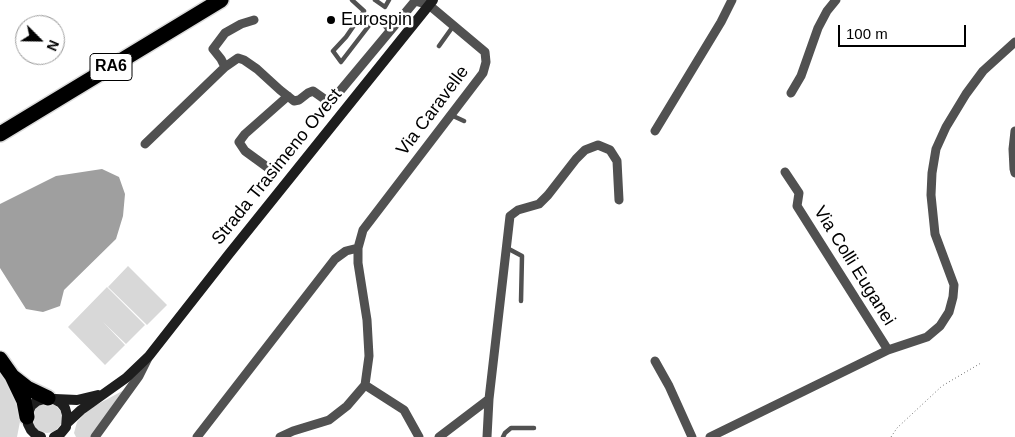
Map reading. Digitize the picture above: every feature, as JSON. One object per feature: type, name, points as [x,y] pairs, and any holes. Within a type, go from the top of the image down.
[{"type":"highway","name":"RA6","points":[[0,123],[202,0]]},
{"type":"highway","name":"RA6","points":[[0,134],[221,0]]},
{"type":"highway","points":[[0,360],[12,376],[24,401],[28,420]]},
{"type":"highway","points":[[12,376],[27,388],[51,398]]},
{"type":"main road","name":"Strada Trasimeno Ovest","points":[[54,437],[68,429],[82,410],[126,378],[149,356],[431,2]]},
{"type":"main road","points":[[24,437],[29,410],[34,403],[41,399],[77,400],[102,394]]},
{"type":"main road","points":[[51,398],[61,403],[65,408],[68,416],[68,429]]},
{"type":"main road","points":[[28,420],[31,430],[41,437]]},
{"type":"street","points":[[145,144],[238,58],[244,60],[294,101],[299,100],[313,90],[330,102],[390,32],[414,0],[431,2]]},
{"type":"street","points":[[655,131],[721,22],[732,0]]},
{"type":"street","points":[[790,93],[801,76],[826,11],[836,0]]},
{"type":"street","name":"Via Caravelle","points":[[365,385],[369,356],[367,320],[358,263],[358,248],[363,230],[483,73],[486,62],[485,52],[431,2]]},
{"type":"street","points":[[225,68],[213,49],[225,33],[241,24],[254,20]]},
{"type":"street","name":"Via Colli Euganei","points":[[710,437],[888,350],[927,337],[940,326],[949,312],[954,285],[934,234],[931,195],[936,149],[946,127],[983,71],[1015,42]]},
{"type":"street","points":[[256,190],[273,172],[245,151],[239,142],[245,134],[288,96]]},
{"type":"street","points":[[1015,131],[1013,149],[1015,173]]},
{"type":"street","points":[[487,437],[489,399],[510,216],[518,210],[539,204],[548,196],[585,150],[598,145],[610,150],[617,161],[619,200]]},
{"type":"street","name":"Via Colli Euganei","points":[[785,172],[798,193],[797,206],[888,350]]},
{"type":"street","points":[[197,437],[335,259],[346,251],[358,248]]},
{"type":"street","points":[[96,437],[139,376],[149,356]]},
{"type":"street","points":[[655,361],[669,386],[692,437]]},
{"type":"street","points":[[280,437],[329,420],[347,406],[365,385],[404,410],[419,437]]},
{"type":"street","points":[[439,437],[489,399]]},
{"type":"lane","points":[[352,0],[364,12],[333,52],[341,62],[371,23],[378,18],[390,32]]},
{"type":"lane","points":[[375,0],[385,7],[389,0]]},
{"type":"lane","points":[[439,46],[454,25]]},
{"type":"lane","points":[[451,115],[464,121]]},
{"type":"lane","points":[[507,248],[522,256],[521,301]]},
{"type":"lane","points":[[504,437],[510,428],[534,428]]},
{"type":"path","points":[[892,437],[897,428],[942,386],[981,363]]},
{"type":"shaded area","points":[[102,169],[119,177],[125,194],[123,216],[116,239],[64,290],[60,306],[43,312],[26,309],[0,268],[0,204],[56,176]]},
{"type":"shaded area","points":[[128,266],[167,305],[147,325],[108,287]]},
{"type":"shaded area","points":[[107,287],[145,325],[126,344],[103,322],[125,345],[105,365],[68,327]]},
{"type":"shaded area","points":[[0,359],[24,401],[17,437],[0,437]]},
{"type":"shaded area","points":[[126,389],[91,437],[76,437],[74,433],[77,422],[89,409]]},
{"type":"shaded area","points":[[47,403],[58,407],[62,418],[58,429],[47,433],[36,429],[32,418],[36,407]]},
{"type":"place","name":"Eurospin","points":[[331,20]]}]
